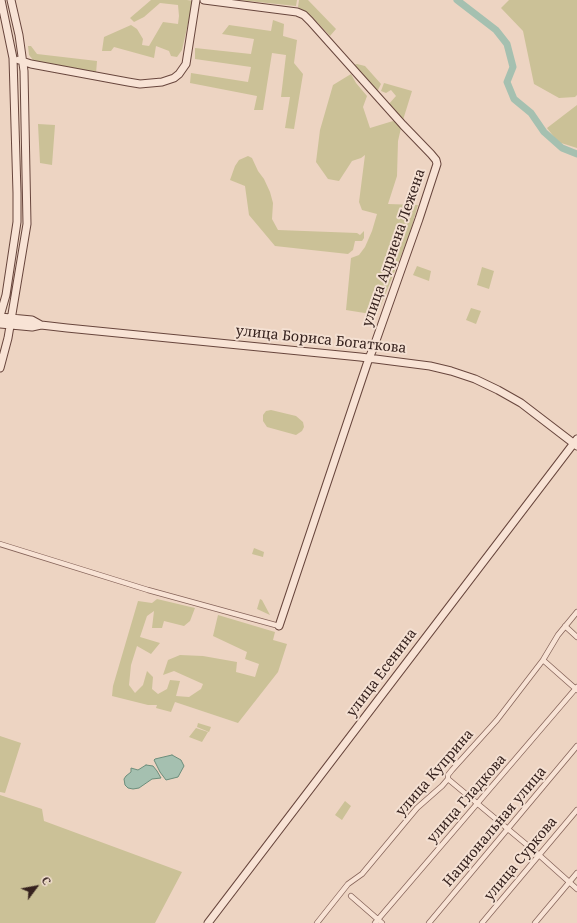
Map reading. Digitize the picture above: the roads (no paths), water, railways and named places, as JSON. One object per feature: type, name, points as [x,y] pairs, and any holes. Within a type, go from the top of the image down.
[{"type":"street","points":[[0,316],[6,291],[17,222],[13,58],[1,0]]},
{"type":"street","points":[[0,368],[11,322],[27,224],[24,71],[19,35],[11,0]]},
{"type":"street","points":[[13,58],[140,84],[162,82],[179,74],[186,64],[196,0]]},
{"type":"street","name":"улица Адриена Лежена","points":[[204,0],[297,12],[304,15],[436,160],[435,168],[419,219],[369,358],[279,626]]},
{"type":"street","points":[[0,307],[6,291]]},
{"type":"street","name":"улица Бориса Богаткова","points":[[0,316],[11,322]]},
{"type":"street","name":"улица Бориса Богаткова","points":[[0,324],[32,320],[40,325],[369,358],[430,366],[475,379],[521,403],[576,443]]},
{"type":"street","name":"улица Есенина","points":[[208,923],[576,443]]},
{"type":"street","points":[[0,544],[148,590],[279,626]]},
{"type":"street","name":"улица Куприна","points":[[317,923],[348,884],[362,874],[417,808],[448,779],[448,775],[452,770],[497,720],[542,660],[558,635],[577,612]]},
{"type":"street","points":[[565,626],[577,637]]},
{"type":"street","points":[[542,660],[576,688]]},
{"type":"street","name":"улица Гладкова","points":[[377,921],[576,688]]},
{"type":"street","name":"Национальная улица","points":[[430,923],[577,746]]},
{"type":"street","points":[[448,779],[539,855],[577,889]]},
{"type":"street","name":"улица Суркова","points":[[482,923],[577,810]]},
{"type":"street","points":[[535,923],[577,873]]},
{"type":"street","points":[[351,896],[377,921],[382,923]]},
{"type":"waterway","points":[[457,0],[496,30],[507,44],[513,67],[507,82],[514,99],[531,113],[544,132],[562,148],[577,154]]}]
